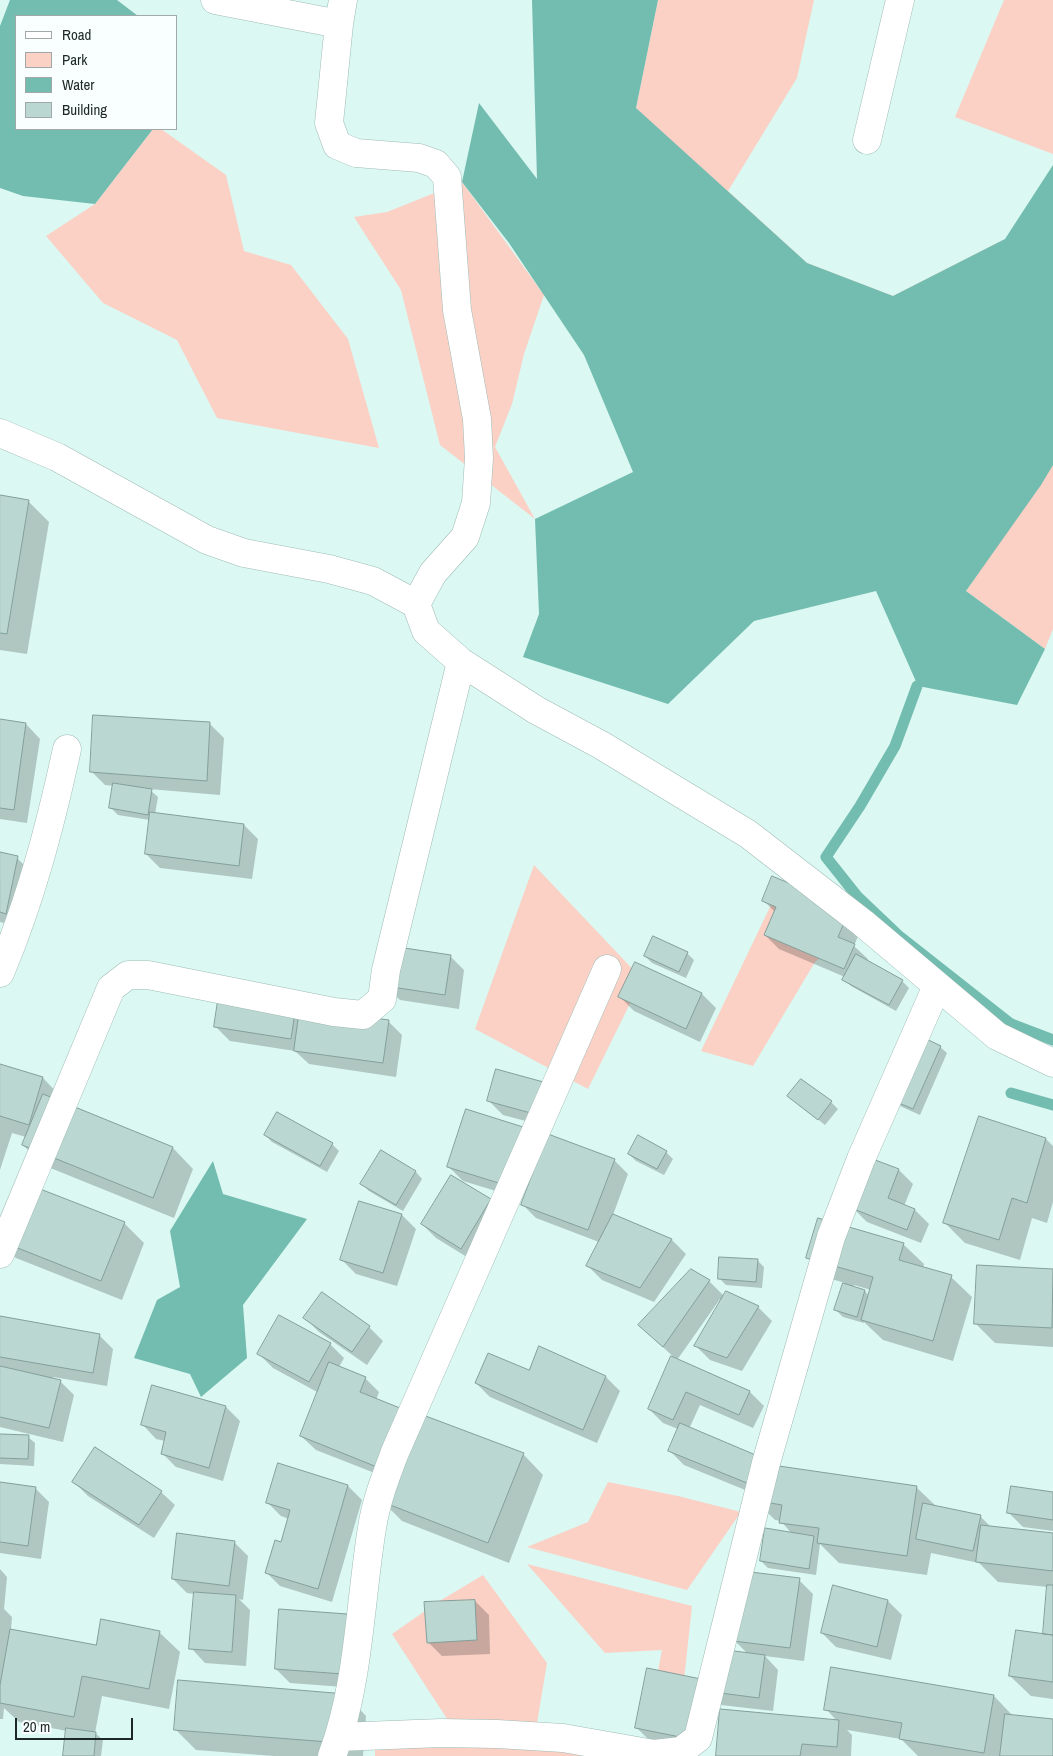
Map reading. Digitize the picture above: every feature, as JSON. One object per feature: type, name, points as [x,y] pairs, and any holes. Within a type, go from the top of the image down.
[{"type":"street","points":[[215,0],[341,12],[329,123],[337,145],[356,153],[419,158],[436,164],[447,177],[457,310],[477,419],[476,503],[465,537],[433,573],[416,604]]},
{"type":"street","points":[[867,140],[900,0]]},
{"type":"street","points":[[0,433],[57,457],[207,540],[244,553],[329,569],[373,581],[416,604],[426,631],[461,662],[536,710],[601,745],[748,834],[855,917],[997,1036],[1053,1063]]},
{"type":"street","points":[[0,1253],[111,988],[128,974],[148,975],[334,1012],[363,1015],[382,998],[386,970],[461,662]]},
{"type":"street","points":[[0,973],[18,932],[48,833],[68,749]]},
{"type":"street","points":[[607,969],[395,1452],[381,1489],[372,1526],[354,1661],[336,1747],[441,1733],[497,1734],[563,1738],[654,1754],[680,1751],[698,1738],[766,1463],[831,1237],[860,1159],[937,986]]},
{"type":"green space","points":[[658,0],[814,0],[797,78],[728,191],[807,263],[893,296],[1005,239],[827,347],[636,108]]},
{"type":"green space","points":[[1004,0],[1053,0],[1053,154],[955,117]]},
{"type":"green space","points":[[152,130],[162,130],[226,175],[244,251],[291,265],[348,339],[379,448],[217,418],[177,340],[103,303],[46,236],[95,204]]},
{"type":"green space","points":[[462,182],[544,295],[524,354],[512,404],[495,447],[535,519],[440,445],[401,290],[354,217],[387,212]]},
{"type":"green space","points":[[1053,463],[1053,629],[1045,649],[966,591]]},
{"type":"green space","points":[[534,865],[642,979],[588,1089],[475,1029]]},
{"type":"green space","points":[[780,886],[833,948],[815,962],[753,1066],[701,1051]]},
{"type":"green space","points":[[608,1482],[678,1496],[741,1512],[687,1590],[527,1547],[588,1522]]},
{"type":"green space","points":[[527,1564],[692,1606],[682,1698],[654,1692],[662,1650],[605,1653]]},
{"type":"green space","points":[[483,1575],[547,1663],[536,1729],[451,1725],[392,1634],[438,1602]]},
{"type":"green space","points":[[444,1745],[531,1745],[599,1756],[375,1756],[375,1750]]},
{"type":"water","points":[[10,0],[117,0],[137,15],[15,15],[15,130],[152,130],[95,204],[23,196],[0,188],[0,26]]},
{"type":"water","points":[[532,0],[658,0],[636,108],[807,263],[893,296],[1005,239],[1053,165],[1053,465],[966,591],[1045,649],[1017,705],[918,686],[876,591],[754,621],[668,704],[523,657],[539,614],[535,519],[633,472],[584,355],[509,243],[462,182],[479,103],[537,179]]},
{"type":"water","points":[[213,1161],[223,1194],[307,1219],[243,1305],[247,1358],[201,1397],[190,1374],[134,1358],[157,1300],[180,1287],[170,1231]]},
{"type":"building","points":[[0,495],[29,500],[7,634],[0,633]]},
{"type":"building","points":[[93,715],[210,722],[207,781],[90,772]]},
{"type":"building","points":[[0,719],[26,723],[14,810],[0,808]]},
{"type":"building","points":[[113,783],[152,789],[148,815],[109,808]]},
{"type":"building","points":[[150,812],[244,824],[239,866],[145,854]]},
{"type":"building","points":[[0,852],[18,856],[6,914],[0,912]]},
{"type":"building","points":[[772,876],[850,909],[838,937],[855,944],[844,969],[764,935],[776,907],[762,901]]},
{"type":"building","points":[[653,936],[688,952],[679,972],[644,956]]},
{"type":"building","points":[[391,946],[451,955],[445,995],[385,986]]},
{"type":"building","points":[[856,954],[903,980],[889,1005],[842,980]]},
{"type":"building","points":[[635,962],[702,993],[686,1029],[618,997]]},
{"type":"building","points":[[221,981],[298,992],[291,1039],[214,1027]]},
{"type":"building","points":[[300,1008],[389,1020],[383,1063],[294,1051]]},
{"type":"building","points":[[920,1036],[941,1046],[913,1109],[892,1100]]},
{"type":"building","points":[[0,1064],[43,1077],[29,1125],[0,1116]]},
{"type":"building","points":[[496,1069],[547,1083],[538,1115],[487,1101]]},
{"type":"building","points":[[801,1079],[832,1101],[818,1120],[787,1096]]},
{"type":"building","points":[[43,1094],[173,1147],[153,1198],[22,1145]]},
{"type":"building","points":[[466,1109],[523,1127],[505,1185],[447,1167]]},
{"type":"building","points":[[277,1112],[333,1143],[320,1166],[264,1135]]},
{"type":"building","points":[[979,1116],[1046,1138],[1027,1203],[1012,1198],[999,1240],[943,1223]]},
{"type":"building","points":[[548,1134],[615,1159],[588,1230],[521,1205]]},
{"type":"building","points":[[638,1135],[667,1151],[657,1169],[628,1154]]},
{"type":"building","points":[[381,1150],[416,1171],[396,1205],[360,1184]]},
{"type":"building","points":[[870,1158],[899,1169],[888,1198],[915,1209],[907,1230],[851,1208]]},
{"type":"building","points":[[451,1175],[491,1199],[461,1249],[421,1224]]},
{"type":"building","points":[[17,1180],[125,1222],[101,1281],[0,1241]]},
{"type":"building","points":[[359,1201],[402,1214],[383,1273],[340,1260]]},
{"type":"building","points":[[613,1214],[672,1239],[640,1288],[586,1266]]},
{"type":"building","points":[[818,1218],[904,1243],[899,1260],[952,1275],[933,1341],[861,1320],[873,1277],[806,1258]]},
{"type":"building","points":[[719,1257],[758,1259],[756,1282],[718,1279]]},
{"type":"building","points":[[977,1265],[1053,1269],[1052,1328],[974,1324]]},
{"type":"building","points":[[691,1269],[710,1280],[663,1347],[638,1325]]},
{"type":"building","points":[[843,1283],[865,1290],[857,1317],[834,1310]]},
{"type":"building","points":[[726,1291],[759,1306],[727,1358],[694,1346]]},
{"type":"building","points":[[322,1292],[370,1326],[352,1352],[303,1318]]},
{"type":"building","points":[[279,1315],[331,1343],[309,1382],[257,1354]]},
{"type":"building","points":[[0,1316],[100,1334],[93,1373],[0,1357]]},
{"type":"building","points":[[539,1346],[606,1376],[583,1430],[475,1383],[488,1353],[529,1370]]},
{"type":"building","points":[[671,1356],[750,1391],[739,1415],[686,1392],[673,1420],[648,1409]]},
{"type":"building","points":[[329,1362],[366,1377],[360,1392],[405,1410],[382,1469],[300,1436]]},
{"type":"building","points":[[0,1366],[61,1380],[49,1428],[0,1417]]},
{"type":"building","points":[[152,1385],[226,1406],[209,1468],[161,1454],[166,1432],[141,1425]]},
{"type":"building","points":[[415,1412],[524,1453],[488,1543],[380,1501]]},
{"type":"building","points":[[680,1423],[758,1456],[747,1483],[668,1451]]},
{"type":"building","points":[[0,1434],[29,1435],[28,1459],[0,1458]]},
{"type":"building","points":[[95,1447],[162,1491],[139,1525],[72,1482]]},
{"type":"building","points":[[278,1463],[348,1485],[318,1589],[265,1573],[275,1540],[281,1542],[290,1510],[266,1503]]},
{"type":"building","points":[[758,1463],[917,1486],[907,1556],[817,1543],[819,1528],[779,1523],[782,1505],[753,1500]]},
{"type":"building","points":[[0,1482],[36,1487],[28,1546],[0,1542]]},
{"type":"building","points":[[1011,1486],[1053,1492],[1053,1520],[1007,1513]]},
{"type":"building","points":[[923,1503],[981,1515],[973,1551],[916,1539]]},
{"type":"building","points":[[981,1525],[1053,1533],[1053,1571],[976,1562]]},
{"type":"building","points":[[765,1528],[814,1536],[809,1569],[760,1561]]},
{"type":"building","points":[[177,1533],[235,1541],[229,1586],[172,1579]]},
{"type":"building","points":[[742,1571],[800,1578],[790,1648],[733,1641]]},
{"type":"building","points":[[833,1585],[888,1600],[877,1647],[821,1633]]},
{"type":"building","points":[[1047,1585],[1053,1585],[1053,1635],[1043,1634]]},
{"type":"building","points":[[194,1592],[236,1595],[232,1652],[189,1649]]},
{"type":"building","points":[[475,1600],[477,1640],[427,1643],[424,1602]]},
{"type":"building","points":[[279,1609],[347,1614],[343,1674],[275,1669]]},
{"type":"building","points":[[101,1619],[160,1631],[149,1689],[82,1676],[74,1717],[0,1703],[0,1685],[10,1629],[96,1645]]},
{"type":"building","points":[[1016,1630],[1053,1635],[1053,1682],[1009,1676]]},
{"type":"building","points":[[711,1648],[765,1655],[759,1698],[705,1691]]},
{"type":"building","points":[[831,1667],[994,1695],[984,1753],[899,1739],[902,1723],[824,1710]]},
{"type":"building","points":[[647,1668],[701,1679],[690,1739],[635,1728]]},
{"type":"building","points":[[178,1680],[346,1694],[342,1743],[174,1730]]},
{"type":"building","points":[[720,1709],[839,1720],[837,1747],[802,1744],[800,1756],[716,1756]]},
{"type":"building","points":[[1005,1714],[1053,1719],[1053,1756],[1000,1756]]},
{"type":"building","points":[[66,1728],[96,1732],[94,1756],[63,1756]]},
{"type":"waterway","points":[[917,686],[895,746],[860,806],[826,857],[857,896],[898,935],[1011,1024],[1053,1040]]},
{"type":"waterway","points":[[1011,1093],[1053,1105]]}]
